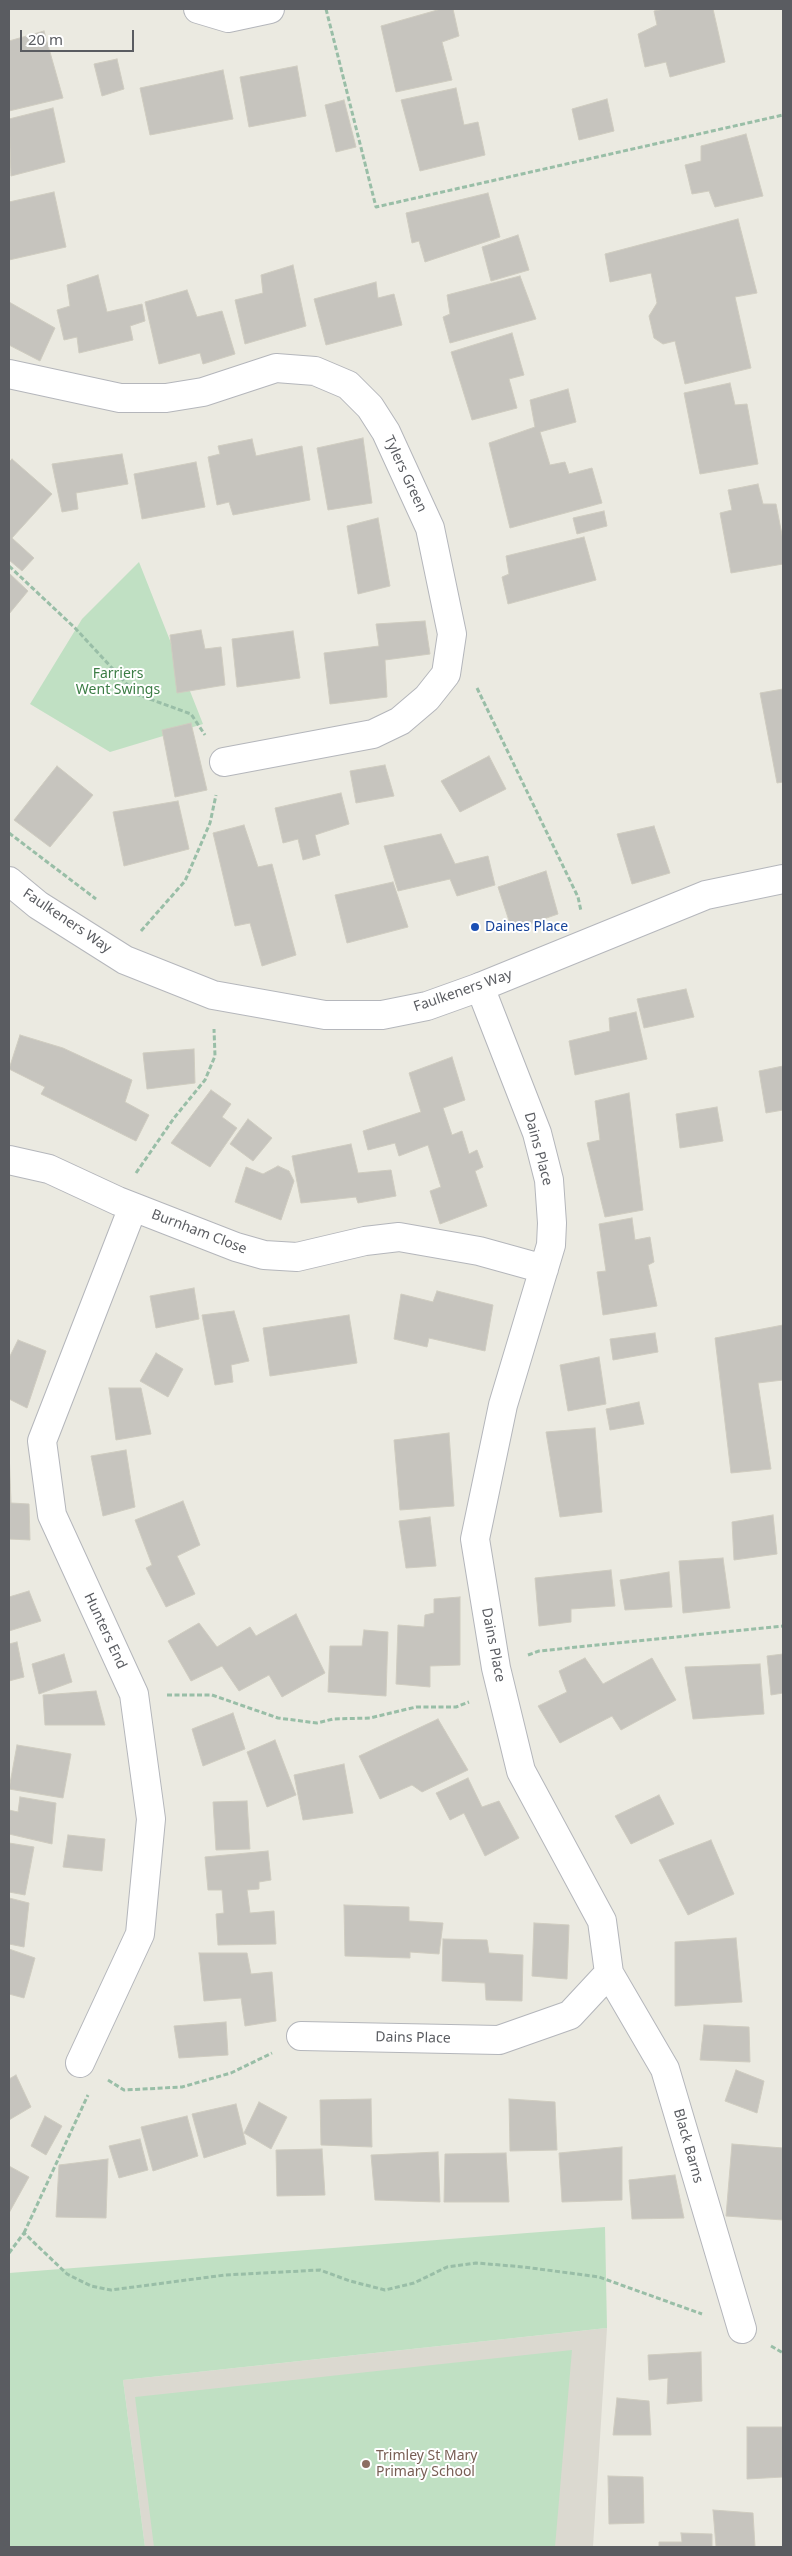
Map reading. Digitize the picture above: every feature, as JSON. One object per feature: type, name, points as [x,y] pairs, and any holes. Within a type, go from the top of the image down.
[{"type":"street","points":[[198,9],[228,18],[270,9]]},
{"type":"street","name":"Tylers Green","points":[[9,374],[120,398],[166,398],[202,392],[276,368],[315,372],[348,385],[370,406],[386,432],[430,528],[452,634],[446,674],[427,698],[400,721],[373,734],[224,762]]},
{"type":"street","name":"Faulkeners Way","points":[[9,881],[38,905],[125,960],[213,995],[325,1015],[382,1014],[427,1006],[480,987],[706,896],[783,879]]},
{"type":"street","name":"Dains Place","points":[[301,2036],[499,2040],[570,2015],[609,1973],[602,1921],[521,1771],[496,1668],[474,1539],[503,1405],[551,1245],[552,1223],[549,1180],[537,1133],[480,987]]},
{"type":"street","name":"Burnham Close","points":[[9,1160],[49,1168],[126,1204],[236,1247],[264,1255],[297,1257],[365,1242],[398,1237],[479,1251],[544,1269]]},
{"type":"street","name":"Hunters End","points":[[80,2062],[140,1934],[151,1819],[134,1694],[52,1515],[42,1441],[126,1204]]},
{"type":"street","name":"Black Barns","points":[[609,1973],[666,2069],[742,2329]]},
{"type":"path","points":[[326,9],[376,207],[783,115]]},
{"type":"path","points":[[9,566],[75,628],[136,694],[191,714],[224,762],[210,823],[185,881],[136,936],[125,960]]},
{"type":"path","points":[[446,674],[472,678],[578,897],[586,945]]},
{"type":"path","points":[[9,832],[100,902]]},
{"type":"path","points":[[126,1204],[174,1118],[205,1080],[214,1056],[213,995]]},
{"type":"path","points":[[134,1694],[212,1695],[278,1718],[317,1723],[333,1719],[370,1718],[416,1707],[456,1707],[471,1701],[496,1668],[539,1651],[783,1626]]},
{"type":"path","points":[[80,2062],[124,2090],[182,2087],[231,2073],[301,2036]]},
{"type":"path","points":[[9,2253],[24,2233],[88,2094],[80,2062]]},
{"type":"path","points":[[24,2233],[67,2274],[92,2286],[111,2290],[225,2275],[320,2270],[350,2281],[385,2290],[414,2283],[447,2268],[476,2263],[599,2277],[742,2329]]},
{"type":"shaded area","name":"Trimley St Mary Primary School","points":[[607,2328],[593,2547],[145,2547],[123,2380]]},
{"type":"green space","name":"Farriers Went Swings","points":[[139,562],[203,724],[110,752],[30,704],[82,619]]},
{"type":"green space","points":[[605,2227],[607,2328],[123,2380],[145,2547],[9,2547],[9,2273]]},
{"type":"green space","name":"Trimley St Mary Primary School","points":[[572,2350],[555,2547],[154,2547],[135,2397]]},
{"type":"building","points":[[441,9],[453,9],[459,36],[442,42],[452,80],[396,92],[381,26]]},
{"type":"building","points":[[665,9],[713,9],[725,62],[670,77],[666,62],[645,67],[638,34],[657,25],[654,11]]},
{"type":"building","points":[[44,31],[63,98],[9,111],[9,41]]},
{"type":"building","points":[[117,59],[124,89],[102,96],[94,64]]},
{"type":"building","points":[[297,66],[306,116],[249,127],[240,77]]},
{"type":"building","points":[[223,70],[233,119],[150,135],[140,88]]},
{"type":"building","points":[[456,88],[464,125],[478,122],[485,155],[420,171],[401,100]]},
{"type":"building","points":[[607,99],[614,131],[579,140],[572,109]]},
{"type":"building","points":[[344,100],[356,147],[336,152],[325,105]]},
{"type":"building","points":[[53,108],[65,162],[11,176],[9,119]]},
{"type":"building","points":[[746,134],[763,196],[715,207],[709,191],[692,194],[685,165],[701,161],[701,146]]},
{"type":"building","points":[[54,192],[66,247],[9,260],[9,202]]},
{"type":"building","points":[[488,193],[500,237],[425,262],[419,241],[412,243],[406,213]]},
{"type":"building","points":[[738,219],[757,293],[735,297],[751,368],[685,384],[675,341],[663,344],[654,338],[649,316],[657,303],[651,273],[610,282],[605,254]]},
{"type":"building","points":[[518,235],[529,270],[491,281],[482,247]]},
{"type":"building","points":[[293,265],[306,326],[245,344],[235,300],[263,293],[261,275]]},
{"type":"building","points":[[98,275],[107,312],[142,304],[145,321],[130,326],[133,340],[79,353],[77,337],[64,340],[57,310],[70,306],[67,285]]},
{"type":"building","points":[[520,276],[536,319],[450,343],[443,317],[450,314],[447,295]]},
{"type":"building","points":[[376,282],[378,298],[394,294],[402,325],[326,345],[314,299]]},
{"type":"building","points":[[187,290],[197,317],[222,311],[235,354],[203,364],[200,353],[159,364],[145,302]]},
{"type":"building","points":[[9,302],[55,328],[40,361],[9,345]]},
{"type":"building","points":[[512,333],[524,375],[509,379],[517,408],[472,420],[451,352]]},
{"type":"building","points":[[730,383],[735,405],[747,404],[758,464],[700,474],[684,393]]},
{"type":"building","points":[[568,389],[576,422],[540,432],[550,465],[565,462],[569,474],[592,468],[602,503],[510,528],[489,443],[535,427],[530,400]]},
{"type":"building","points":[[363,438],[372,503],[328,510],[317,448]]},
{"type":"building","points":[[252,439],[256,456],[302,446],[310,500],[233,515],[229,502],[217,505],[208,457],[220,454],[218,446]]},
{"type":"building","points":[[122,454],[128,484],[76,493],[78,509],[62,512],[52,464]]},
{"type":"building","points":[[12,459],[52,494],[12,538],[34,558],[22,571],[9,560],[9,462]]},
{"type":"building","points":[[196,462],[205,507],[142,519],[134,474]]},
{"type":"building","points":[[758,484],[763,504],[776,504],[783,540],[783,564],[731,573],[720,513],[732,510],[728,490]]},
{"type":"building","points":[[604,511],[607,526],[577,534],[573,518]]},
{"type":"building","points":[[378,518],[390,586],[358,594],[347,526]]},
{"type":"building","points":[[584,537],[596,580],[508,604],[502,577],[509,574],[506,556]]},
{"type":"building","points":[[9,573],[28,591],[9,614]]},
{"type":"building","points":[[425,621],[430,654],[385,660],[387,697],[330,704],[324,653],[379,646],[376,624]]},
{"type":"building","points":[[201,630],[205,649],[221,647],[225,685],[177,693],[170,635]]},
{"type":"building","points":[[293,631],[300,678],[237,687],[232,639]]},
{"type":"building","points":[[783,689],[783,782],[777,783],[760,693]]},
{"type":"building","points":[[191,723],[207,790],[175,797],[162,730]]},
{"type":"building","points":[[489,756],[506,789],[460,812],[441,781]]},
{"type":"building","points":[[385,765],[394,796],[356,803],[350,771]]},
{"type":"building","points":[[57,766],[93,795],[50,847],[14,820]]},
{"type":"building","points":[[341,793],[349,824],[315,835],[320,855],[303,860],[298,839],[283,843],[275,808]]},
{"type":"building","points":[[178,801],[189,849],[124,866],[113,812]]},
{"type":"building","points":[[244,825],[258,867],[272,864],[296,955],[262,966],[250,923],[235,926],[213,833]]},
{"type":"building","points":[[654,826],[670,873],[632,884],[617,834]]},
{"type":"building","points":[[441,834],[455,864],[488,856],[495,885],[457,896],[450,879],[398,891],[384,846]]},
{"type":"building","points":[[546,871],[558,914],[512,930],[498,887]]},
{"type":"building","points":[[393,882],[408,927],[347,943],[335,895]]},
{"type":"building","points":[[686,989],[694,1017],[644,1028],[637,999]]},
{"type":"building","points":[[636,1012],[647,1059],[575,1075],[569,1041],[610,1031],[609,1018]]},
{"type":"building","points":[[20,1035],[63,1048],[132,1080],[125,1102],[149,1115],[136,1141],[41,1094],[45,1087],[9,1069]]},
{"type":"building","points":[[194,1049],[195,1083],[147,1089],[143,1053]]},
{"type":"building","points":[[452,1057],[465,1100],[443,1108],[452,1135],[462,1131],[469,1154],[477,1150],[483,1167],[475,1171],[487,1206],[440,1224],[430,1191],[441,1187],[428,1145],[399,1156],[395,1143],[368,1150],[363,1131],[421,1112],[409,1073]]},
{"type":"building","points":[[783,1066],[783,1110],[766,1113],[759,1071]]},
{"type":"building","points":[[211,1090],[231,1104],[222,1117],[237,1128],[210,1167],[171,1143]]},
{"type":"building","points":[[629,1093],[643,1210],[605,1217],[587,1143],[600,1140],[595,1101]]},
{"type":"building","points":[[717,1107],[723,1141],[680,1148],[676,1114]]},
{"type":"building","points":[[248,1119],[272,1138],[253,1161],[230,1144]]},
{"type":"building","points":[[351,1144],[358,1173],[391,1170],[396,1196],[358,1203],[356,1197],[301,1203],[292,1156]]},
{"type":"building","points":[[278,1166],[289,1171],[294,1181],[281,1220],[235,1202],[246,1167],[263,1174]]},
{"type":"building","points":[[632,1218],[635,1240],[650,1237],[654,1262],[648,1265],[657,1306],[603,1315],[597,1272],[606,1271],[599,1224]]},
{"type":"building","points":[[194,1288],[199,1319],[156,1328],[150,1296]]},
{"type":"building","points":[[437,1291],[493,1305],[485,1351],[429,1338],[427,1347],[394,1339],[401,1294],[433,1302]]},
{"type":"building","points":[[234,1311],[249,1361],[231,1365],[233,1382],[215,1385],[202,1315]]},
{"type":"building","points":[[349,1315],[357,1363],[270,1376],[263,1328]]},
{"type":"building","points":[[783,1325],[783,1380],[758,1383],[771,1469],[731,1473],[715,1338]]},
{"type":"building","points":[[655,1333],[658,1352],[613,1360],[610,1339]]},
{"type":"building","points":[[18,1340],[46,1351],[27,1408],[9,1399],[9,1358]]},
{"type":"building","points":[[156,1353],[183,1369],[168,1397],[140,1381]]},
{"type":"building","points":[[599,1357],[606,1404],[568,1411],[560,1365]]},
{"type":"building","points":[[109,1388],[141,1388],[151,1434],[116,1440]]},
{"type":"building","points":[[639,1402],[644,1424],[610,1430],[606,1409]]},
{"type":"building","points":[[595,1428],[602,1512],[560,1517],[546,1432]]},
{"type":"building","points":[[449,1433],[454,1506],[400,1510],[394,1440]]},
{"type":"building","points":[[9,1450],[11,1503],[29,1504],[30,1540],[9,1539]]},
{"type":"building","points":[[126,1450],[135,1507],[103,1516],[91,1456]]},
{"type":"building","points":[[183,1501],[200,1545],[177,1556],[195,1594],[166,1607],[146,1568],[152,1565],[135,1520]]},
{"type":"building","points":[[773,1515],[777,1554],[734,1560],[732,1522]]},
{"type":"building","points":[[430,1517],[436,1566],[406,1568],[399,1521]]},
{"type":"building","points":[[723,1558],[730,1608],[683,1613],[679,1561]]},
{"type":"building","points":[[611,1570],[615,1606],[571,1609],[571,1622],[539,1626],[535,1578]]},
{"type":"building","points":[[669,1572],[672,1607],[625,1610],[620,1580]]},
{"type":"building","points":[[29,1591],[41,1621],[9,1631],[9,1597]]},
{"type":"building","points":[[460,1597],[460,1665],[430,1666],[430,1687],[396,1684],[398,1625],[424,1627],[425,1615],[434,1613],[434,1599]]},
{"type":"building","points":[[296,1614],[325,1673],[282,1697],[269,1675],[239,1691],[222,1666],[191,1681],[168,1641],[199,1623],[217,1647],[250,1627],[256,1636]]},
{"type":"building","points":[[364,1630],[388,1632],[386,1696],[328,1692],[330,1646],[362,1646]]},
{"type":"building","points":[[17,1642],[24,1677],[9,1681],[9,1644]]},
{"type":"building","points":[[64,1654],[72,1682],[39,1694],[32,1664]]},
{"type":"building","points":[[783,1654],[783,1693],[771,1695],[767,1656]]},
{"type":"building","points":[[585,1658],[603,1684],[652,1658],[676,1700],[621,1730],[612,1716],[560,1743],[538,1706],[567,1692],[559,1671]]},
{"type":"building","points":[[760,1664],[764,1714],[693,1719],[685,1667]]},
{"type":"building","points":[[96,1691],[105,1725],[45,1725],[43,1695]]},
{"type":"building","points":[[233,1713],[245,1749],[203,1766],[192,1729]]},
{"type":"building","points":[[438,1719],[468,1770],[422,1792],[412,1785],[380,1799],[359,1756]]},
{"type":"building","points":[[275,1740],[296,1795],[267,1807],[247,1752]]},
{"type":"building","points":[[17,1745],[71,1754],[63,1798],[9,1789]]},
{"type":"building","points":[[344,1764],[353,1813],[303,1820],[294,1775]]},
{"type":"building","points":[[468,1778],[482,1807],[499,1801],[519,1838],[485,1856],[464,1813],[450,1820],[436,1793]]},
{"type":"building","points":[[659,1795],[674,1824],[631,1844],[615,1816]]},
{"type":"building","points":[[20,1797],[56,1803],[52,1844],[9,1834],[9,1810],[18,1812]]},
{"type":"building","points":[[247,1801],[250,1849],[216,1850],[213,1802]]},
{"type":"building","points":[[68,1835],[105,1839],[102,1871],[63,1867]]},
{"type":"building","points":[[711,1840],[734,1894],[688,1915],[659,1860]]},
{"type":"building","points":[[9,1843],[34,1847],[25,1895],[9,1892]]},
{"type":"building","points":[[268,1851],[271,1880],[259,1882],[259,1889],[247,1890],[250,1913],[274,1911],[276,1944],[218,1945],[216,1914],[224,1913],[222,1890],[208,1890],[205,1857]]},
{"type":"building","points":[[9,1898],[29,1903],[24,1947],[9,1944]]},
{"type":"building","points":[[344,1905],[409,1907],[409,1921],[443,1923],[439,1954],[410,1952],[410,1958],[345,1956]]},
{"type":"building","points":[[534,1923],[569,1925],[567,1979],[532,1976]]},
{"type":"building","points":[[736,1938],[742,2002],[675,2006],[675,1942]]},
{"type":"building","points":[[443,1939],[487,1940],[489,1953],[523,1955],[522,2001],[486,2000],[485,1983],[442,1981]]},
{"type":"building","points":[[9,1949],[35,1958],[24,1998],[9,1994]]},
{"type":"building","points":[[199,1953],[247,1953],[251,1974],[272,1972],[276,2021],[245,2026],[241,1998],[204,2001]]},
{"type":"building","points":[[226,2022],[228,2055],[179,2058],[174,2026]]},
{"type":"building","points":[[704,2025],[749,2027],[750,2062],[700,2060]]},
{"type":"building","points":[[736,2070],[764,2081],[757,2113],[725,2101]]},
{"type":"building","points":[[16,2075],[31,2107],[9,2120],[9,2079]]},
{"type":"building","points":[[371,2099],[372,2147],[321,2145],[320,2100]]},
{"type":"building","points":[[509,2099],[555,2102],[557,2150],[510,2151]]},
{"type":"building","points":[[259,2102],[287,2117],[271,2149],[244,2133]]},
{"type":"building","points":[[236,2104],[246,2144],[204,2158],[192,2114]]},
{"type":"building","points":[[45,2116],[62,2126],[46,2155],[31,2146]]},
{"type":"building","points":[[187,2116],[198,2156],[153,2171],[141,2127]]},
{"type":"building","points":[[140,2139],[148,2170],[119,2178],[109,2146]]},
{"type":"building","points":[[732,2144],[783,2148],[783,2220],[726,2216]]},
{"type":"building","points":[[622,2147],[622,2200],[562,2202],[559,2153]]},
{"type":"building","points":[[322,2149],[325,2195],[277,2196],[276,2150]]},
{"type":"building","points":[[438,2152],[440,2202],[375,2200],[371,2155]]},
{"type":"building","points":[[506,2153],[509,2202],[444,2202],[445,2154]]},
{"type":"building","points":[[108,2159],[106,2218],[56,2217],[59,2165]]},
{"type":"building","points":[[9,2166],[29,2177],[9,2213]]},
{"type":"building","points":[[675,2175],[684,2218],[632,2219],[629,2180]]},
{"type":"building","points":[[701,2352],[702,2401],[667,2404],[668,2378],[649,2380],[648,2355]]},
{"type":"building","points":[[617,2398],[649,2401],[651,2435],[613,2435]]},
{"type":"building","points":[[747,2427],[783,2427],[783,2477],[747,2479]]},
{"type":"building","points":[[608,2476],[643,2477],[644,2523],[609,2524]]},
{"type":"building","points":[[713,2510],[753,2513],[755,2547],[716,2546]]},
{"type":"building","points":[[681,2533],[712,2534],[712,2547],[659,2547],[659,2542],[682,2542]]},
{"type":"place","name":"Daines Place","points":[[475,927]]},
{"type":"place","name":"Trimley St Mary Primary School","points":[[366,2464]]}]
